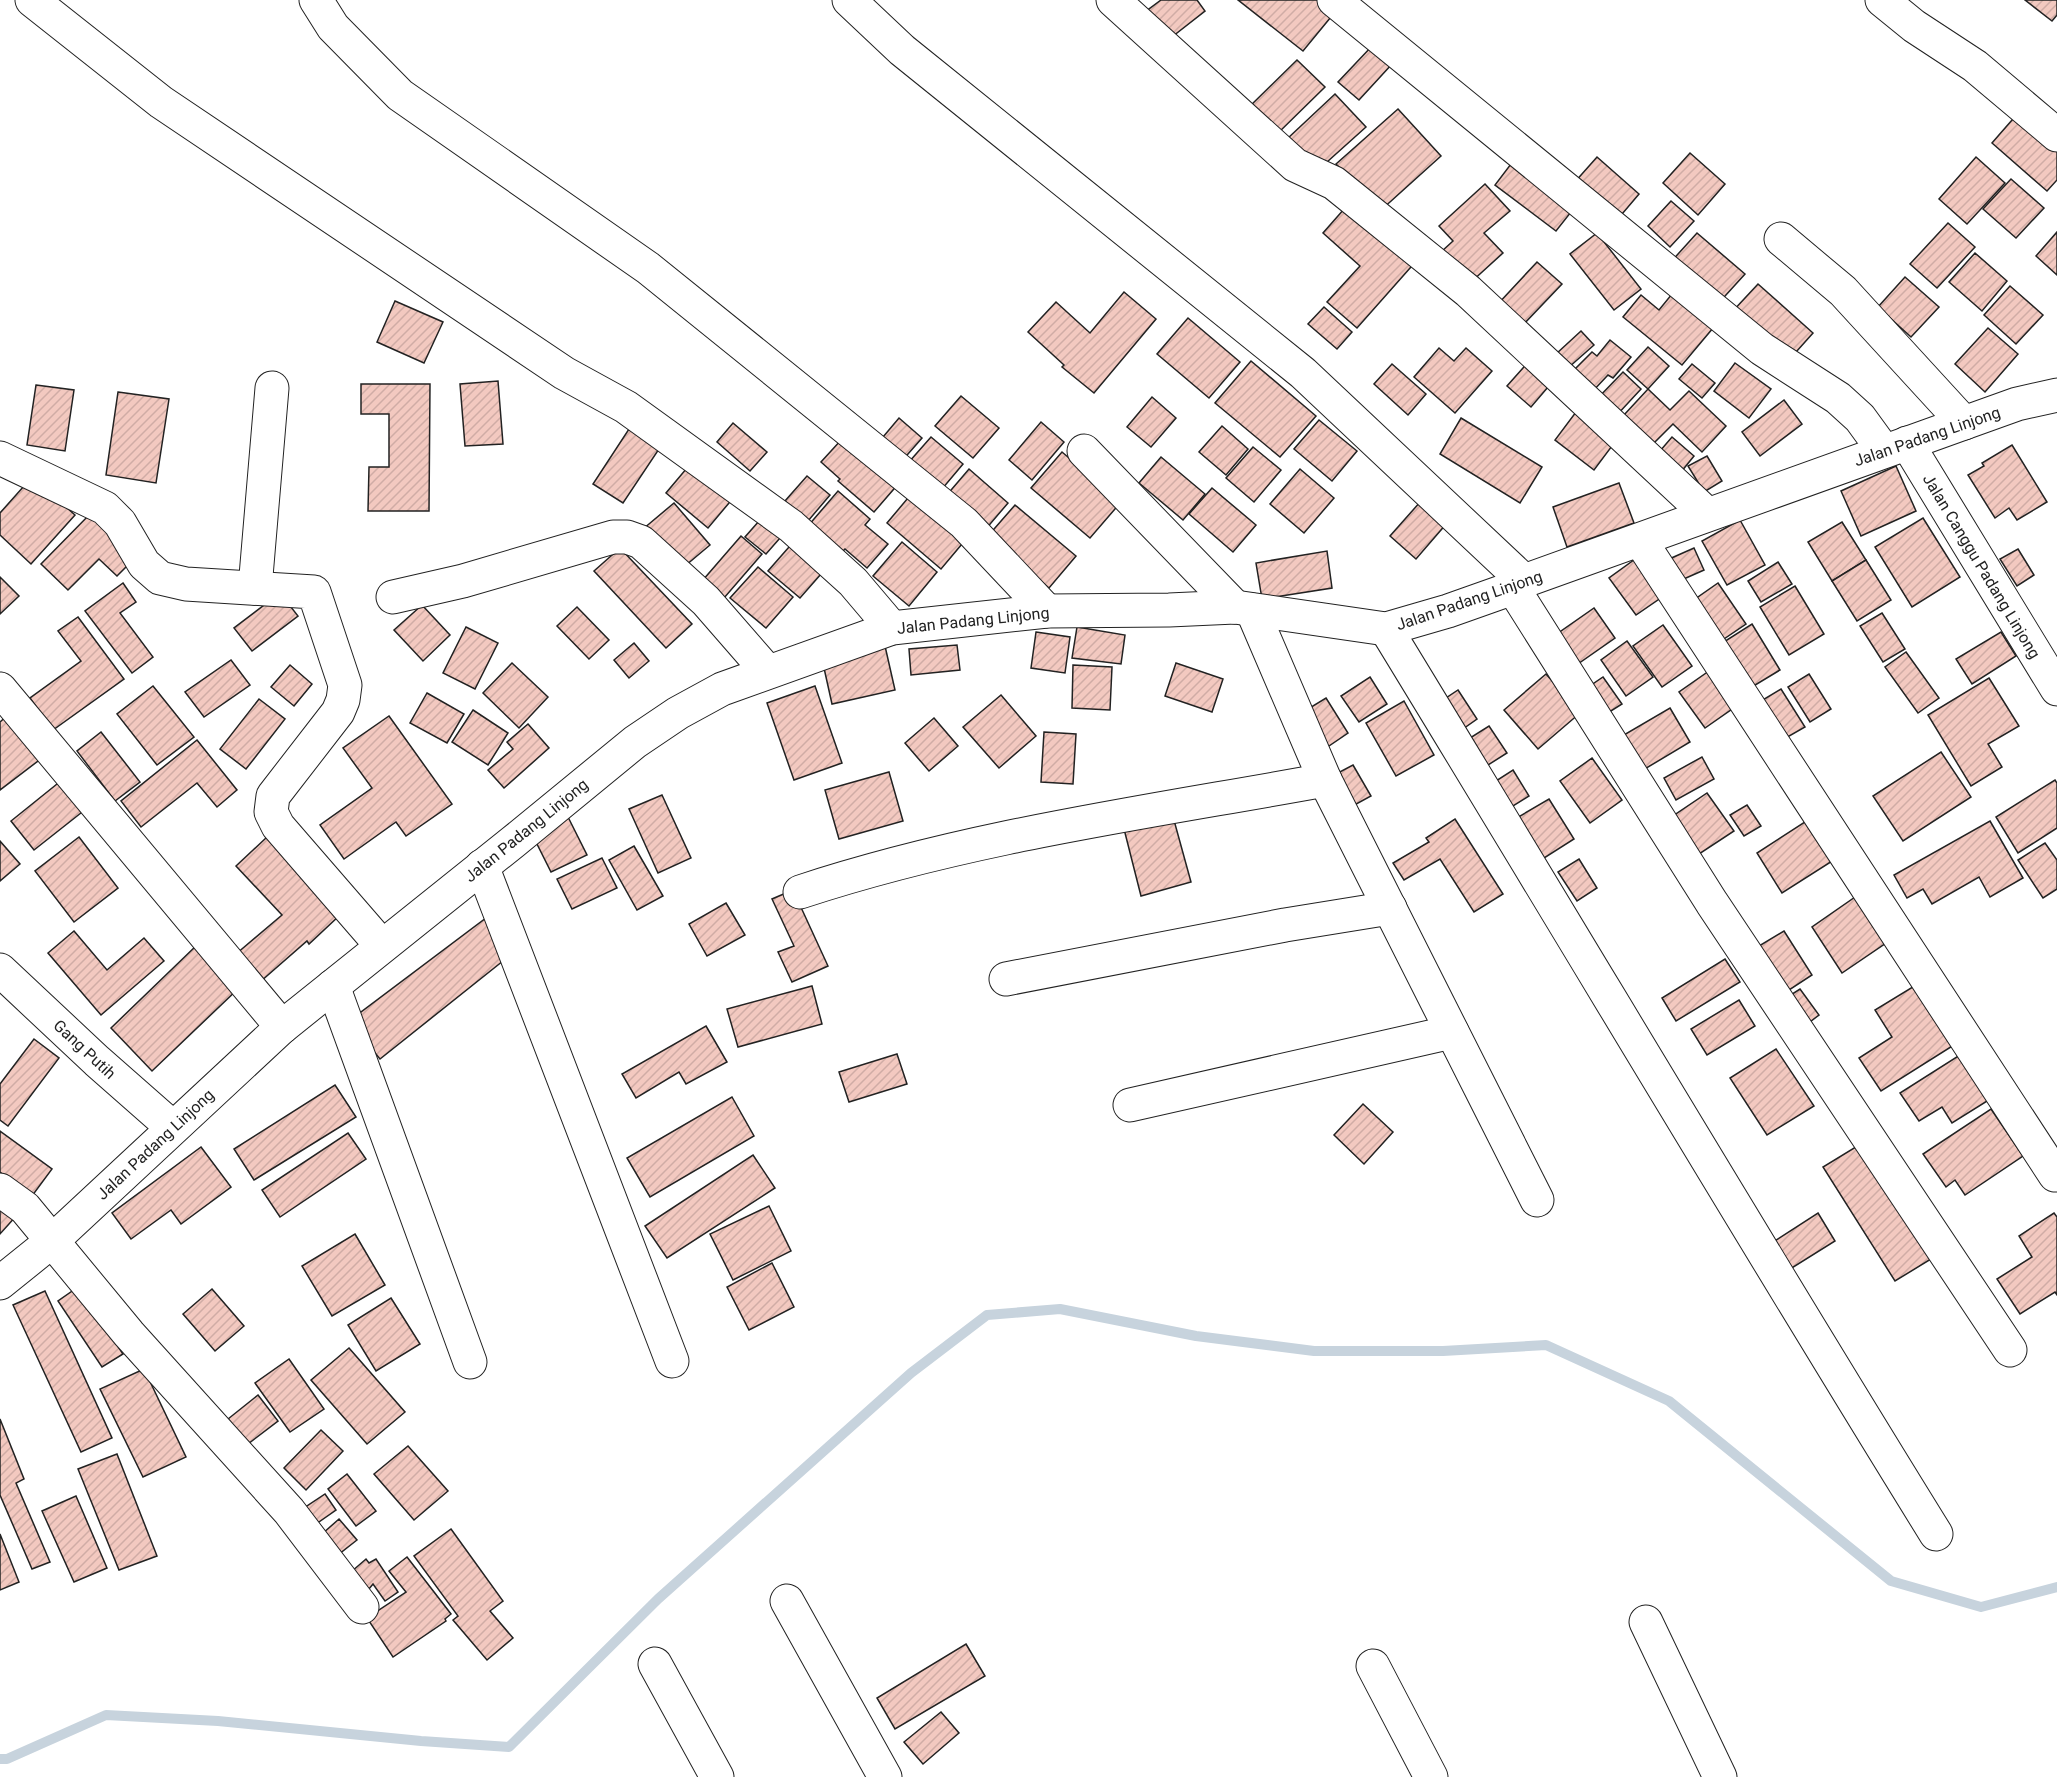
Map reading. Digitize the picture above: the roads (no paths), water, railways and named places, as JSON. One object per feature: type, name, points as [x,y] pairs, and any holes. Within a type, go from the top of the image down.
[{"type":"street","points":[[32,0],[161,102],[564,373],[626,407],[791,526],[853,582],[892,628]]},
{"type":"street","points":[[316,0],[333,27],[400,95],[648,268],[964,523],[1047,611]]},
{"type":"street","points":[[849,0],[902,50],[1303,373],[1518,585],[1712,903],[2010,1350]]},
{"type":"street","points":[[1113,0],[1295,165],[1334,183],[1468,291],[1707,514]]},
{"type":"street","name":"Jalan Canggu Padang Linjong","points":[[1334,0],[1762,349],[1838,398],[1895,447],[2057,689]]},
{"type":"street","points":[[1881,0],[1914,26],[1975,66],[2057,135]]},
{"type":"street","points":[[1781,239],[1843,291],[1964,423]]},
{"type":"street","points":[[255,588],[272,388]]},
{"type":"street","name":"Jalan Padang Linjong","points":[[0,1283],[52,1241],[282,1027],[635,742],[678,713],[722,689],[892,628],[1047,611],[1244,609],[1386,629],[1448,611],[1707,514],[2017,404],[2057,396]]},
{"type":"street","points":[[1084,451],[1244,609],[1325,780],[1537,1200]]},
{"type":"street","points":[[0,458],[105,508],[120,523],[144,564],[160,578],[186,584],[314,592],[345,685],[343,700],[338,712],[273,796],[271,812],[278,826],[382,946]]},
{"type":"street","points":[[393,597],[463,581],[613,537],[627,537],[641,542],[706,601],[768,671]]},
{"type":"street","points":[[1640,540],[2055,1175]]},
{"type":"street","points":[[1386,629],[1541,882],[1798,1311],[1936,1534]]},
{"type":"street","points":[[0,689],[282,1027]]},
{"type":"street","points":[[800,891],[886,866],[1023,835],[1325,780]]},
{"type":"street","points":[[482,866],[672,1361]]},
{"type":"street","points":[[1006,979],[1285,925],[1390,908]]},
{"type":"street","name":"Gang Putih","points":[[0,970],[97,1061],[172,1127]]},
{"type":"street","points":[[333,986],[470,1362]]},
{"type":"street","points":[[1130,1105],[1452,1032]]},
{"type":"street","points":[[0,1190],[25,1208],[129,1334],[289,1511],[362,1607]]},
{"type":"street","points":[[787,1601],[885,1777]]},
{"type":"street","points":[[1646,1622],[1720,1777]]},
{"type":"street","points":[[655,1664],[717,1777]]},
{"type":"street","points":[[1373,1666],[1431,1777]]},
{"type":"waterway","points":[[0,1759],[7,1759],[106,1715],[218,1721],[421,1741],[509,1747],[658,1599],[911,1373],[987,1315],[1060,1309],[1196,1336],[1314,1351],[1443,1351],[1546,1345],[1669,1401],[1891,1581],[1981,1607],[2057,1587]]}]
